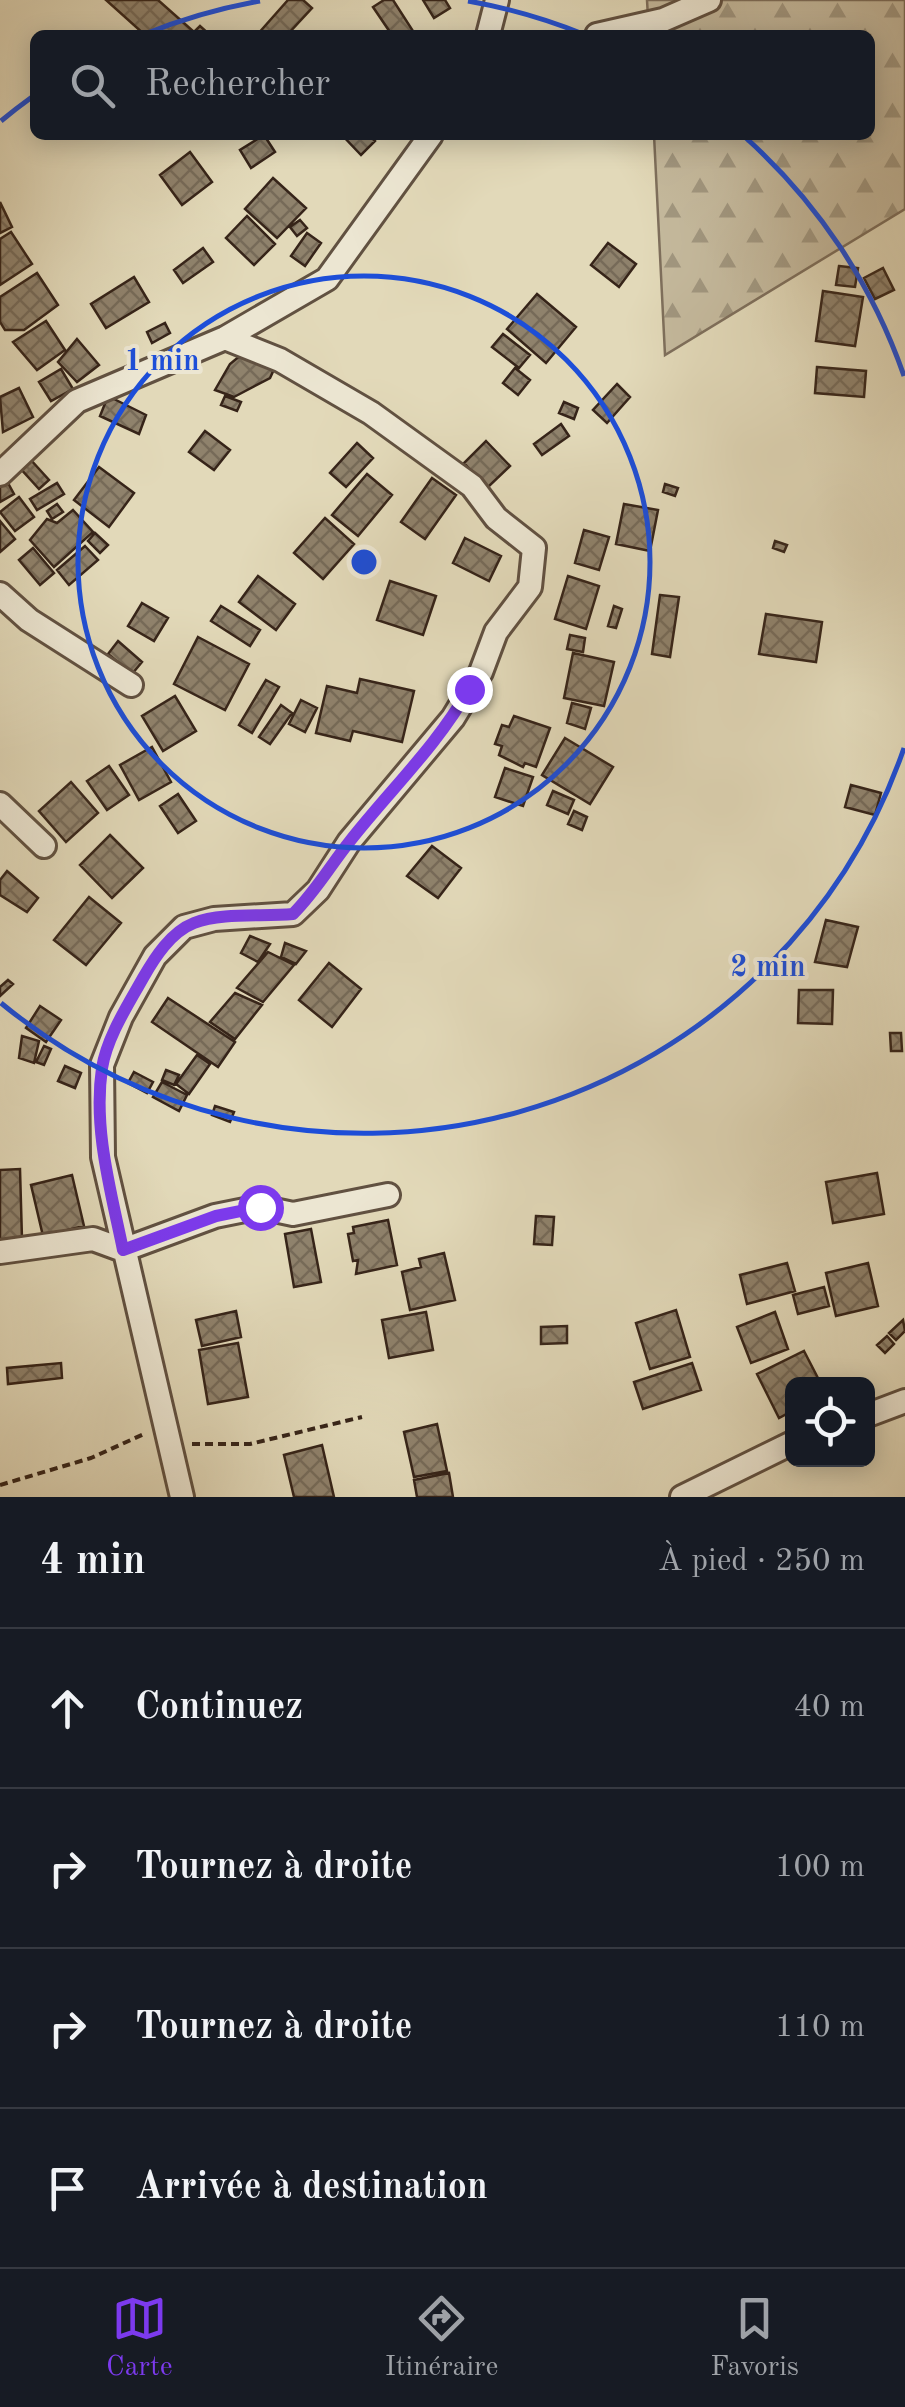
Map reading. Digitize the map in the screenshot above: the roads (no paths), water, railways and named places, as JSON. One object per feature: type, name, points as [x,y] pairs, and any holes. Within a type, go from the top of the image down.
[{"type":"street","points":[[489,30],[496,0]]},
{"type":"street","points":[[619,30],[663,20],[709,0]]},
{"type":"street","points":[[0,474],[77,401],[225,338],[327,279],[426,140]]},
{"type":"street","points":[[182,1497],[103,1157],[102,1066],[121,1017],[155,956],[184,928],[198,921],[293,914],[318,890],[349,842],[452,718],[480,672],[496,632],[530,587],[534,548],[496,518],[472,486],[371,413],[280,360],[225,338]]},
{"type":"street","points":[[0,594],[29,620],[132,685]]},
{"type":"street","points":[[0,804],[44,846]]},
{"type":"street","points":[[0,1252],[93,1239],[123,1250],[216,1216],[260,1207],[293,1214],[388,1195]]},
{"type":"street","points":[[875,1412],[905,1401]]},
{"type":"street","points":[[682,1497],[785,1446]]}]
